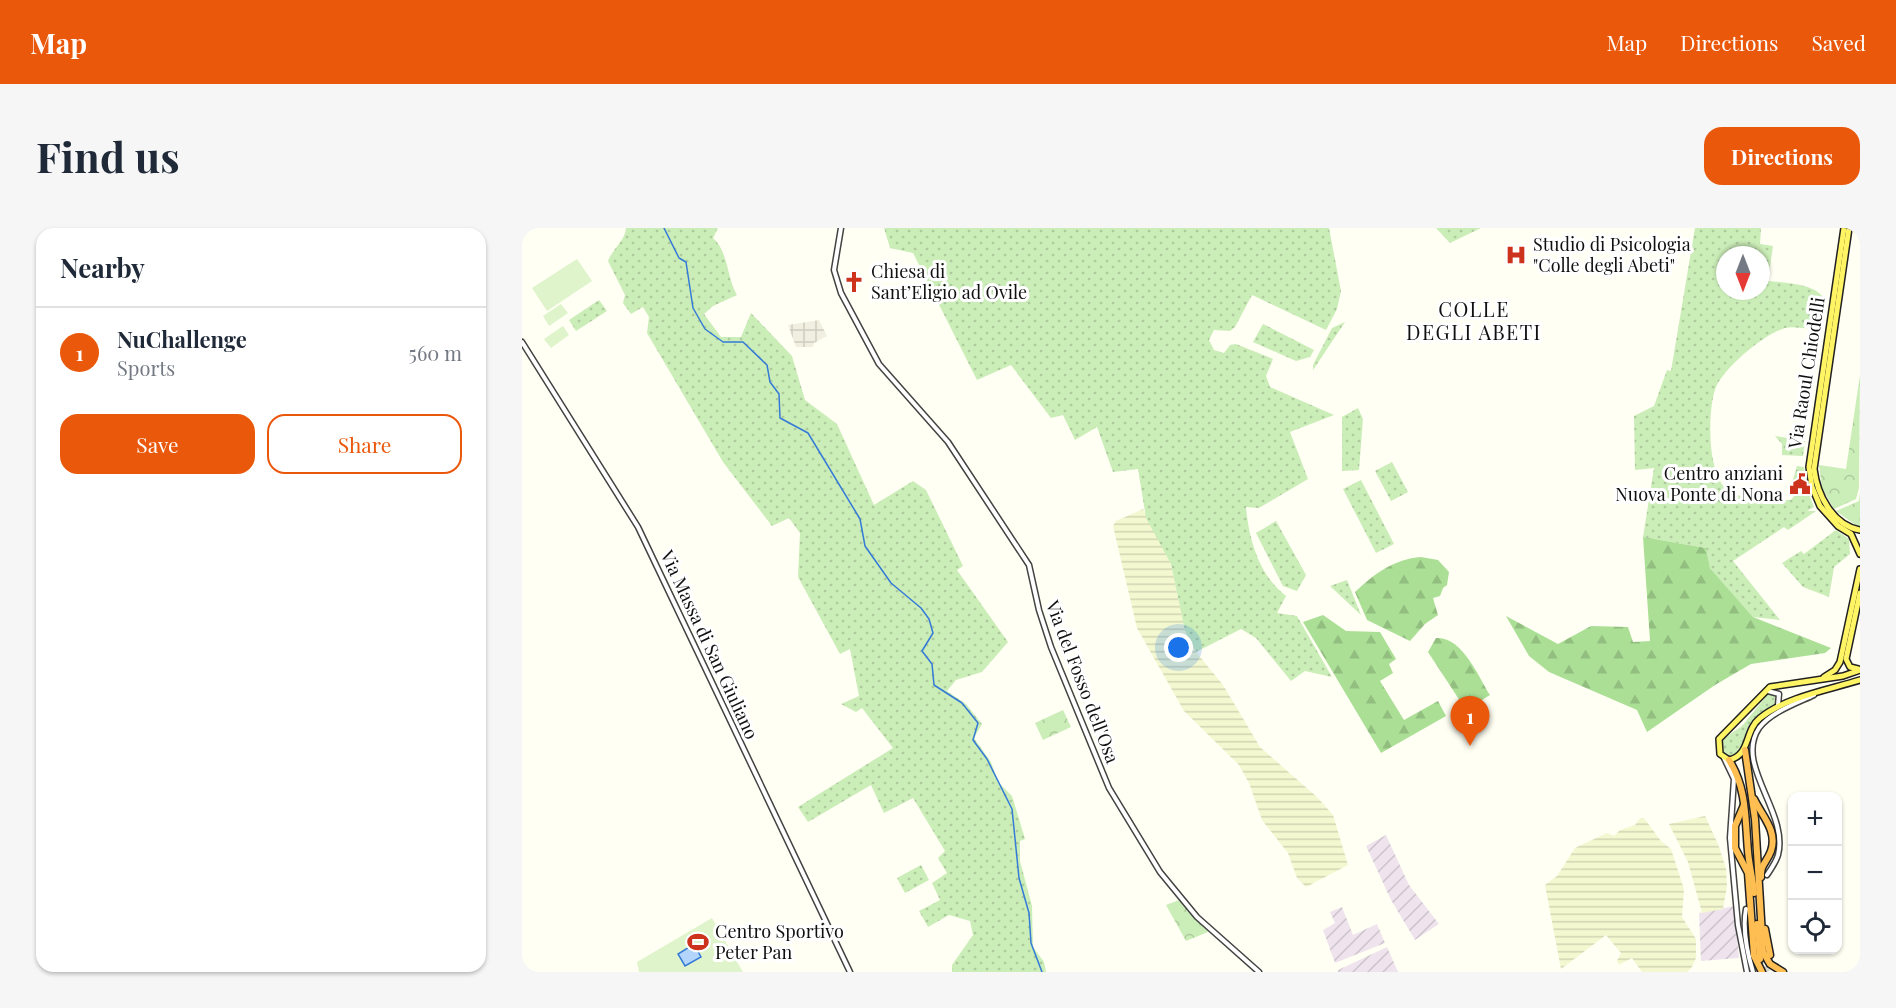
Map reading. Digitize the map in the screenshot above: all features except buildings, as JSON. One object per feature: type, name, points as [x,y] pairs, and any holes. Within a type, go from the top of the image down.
[{"type":"highway","points":[[1745,750],[1752,793],[1763,951],[1770,964],[1783,972]]},
{"type":"highway","points":[[1726,759],[1738,774],[1745,801],[1748,852],[1760,959]]},
{"type":"highway","points":[[1752,793],[1768,820],[1771,832],[1771,851],[1762,865],[1761,873],[1770,955]]},
{"type":"highway","points":[[1745,801],[1736,825],[1735,848],[1747,871],[1754,958],[1762,972]]},
{"type":"main road","name":"Via Raoul Chiodelli","points":[[1844,228],[1809,467],[1812,487],[1821,506],[1838,526],[1851,534],[1860,554]]},
{"type":"main road","name":"Via Raoul Chiodelli","points":[[1849,228],[1814,469],[1817,487],[1828,508],[1836,518],[1860,531]]},
{"type":"main road","points":[[1854,542],[1860,531]]},
{"type":"main road","points":[[1810,681],[1835,670],[1844,656],[1860,569]]},
{"type":"main road","points":[[1846,646],[1860,593]]},
{"type":"main road","points":[[1844,656],[1850,667],[1860,669]]},
{"type":"main road","points":[[1860,669],[1843,676],[1774,685],[1762,693],[1743,718],[1719,739],[1718,748],[1726,759],[1738,757],[1745,750],[1754,723],[1773,710],[1860,680]]},
{"type":"street","name":"Via del Fosso dell'Osa","points":[[841,228],[834,270],[841,293],[879,364],[948,442],[1028,562],[1039,610],[1051,647],[1088,741],[1113,794],[1155,865],[1194,914],[1259,972]]},
{"type":"street","name":"Via Massa di San Giuliano","points":[[522,342],[636,524],[850,972]]},
{"type":"street","points":[[1762,693],[1772,690],[1779,694],[1780,701],[1773,710]]},
{"type":"street","points":[[1767,875],[1779,854],[1780,833],[1753,760],[1754,740],[1766,721],[1815,694]]},
{"type":"street","points":[[1726,759],[1734,779],[1730,838],[1738,926],[1746,972]]},
{"type":"street","points":[[1746,909],[1744,922],[1746,944],[1753,972]]},
{"type":"shaded area","points":[[819,320],[827,336],[814,343],[813,347],[796,347],[788,325]]},
{"type":"shaded area","points":[[1386,835],[1409,885],[1439,924],[1415,940],[1391,900],[1366,846]]},
{"type":"shaded area","points":[[1734,906],[1739,958],[1701,961],[1699,913]]},
{"type":"shaded area","points":[[1342,907],[1353,935],[1377,924],[1385,943],[1335,963],[1323,930],[1335,923],[1330,912]]},
{"type":"shaded area","points":[[1387,947],[1398,972],[1338,972],[1338,970]]},
{"type":"green space","points":[[626,228],[718,228],[713,238],[725,257],[737,295],[713,306],[704,314],[721,337],[741,337],[751,313],[792,356],[805,400],[837,424],[874,505],[913,481],[926,490],[963,566],[957,570],[1008,642],[982,672],[956,680],[947,691],[966,704],[982,724],[974,738],[991,762],[998,782],[1012,796],[1025,839],[1020,841],[1020,861],[1032,906],[1033,947],[1044,962],[1046,972],[952,972],[952,965],[973,935],[970,921],[949,915],[928,927],[919,911],[940,900],[932,883],[947,873],[938,858],[945,851],[913,798],[884,813],[871,785],[808,822],[798,807],[893,748],[862,708],[856,712],[841,704],[859,696],[850,649],[840,654],[798,577],[800,533],[789,518],[772,526],[723,462],[647,333],[649,317],[643,307],[631,314],[623,303],[625,295],[608,261]]},
{"type":"green space","points":[[884,228],[1329,228],[1341,291],[1337,309],[1326,330],[1252,295],[1235,327],[1230,331],[1214,330],[1209,340],[1214,350],[1224,353],[1230,345],[1236,344],[1273,359],[1266,376],[1270,387],[1334,415],[1290,432],[1308,479],[1259,508],[1246,507],[1257,556],[1269,578],[1286,596],[1277,613],[1297,616],[1332,677],[1305,671],[1291,681],[1256,638],[1241,629],[1196,652],[1185,631],[1171,564],[1146,518],[1138,469],[1113,472],[1097,427],[1075,440],[1063,415],[1051,418],[1011,365],[977,380],[913,253],[890,248]]},
{"type":"green space","points":[[1436,228],[1481,228],[1450,243]]},
{"type":"green space","points":[[1695,228],[1761,228],[1760,244],[1773,246],[1770,267],[1770,246],[1716,246],[1716,300],[1770,300],[1770,281],[1806,286],[1821,295],[1825,302],[1825,311],[1819,324],[1809,328],[1791,327],[1776,331],[1736,361],[1716,387],[1711,411],[1713,460],[1723,486],[1732,493],[1761,499],[1791,500],[1797,492],[1792,483],[1797,466],[1804,467],[1806,487],[1814,507],[1807,511],[1816,511],[1788,530],[1784,527],[1733,561],[1780,620],[1753,617],[1710,568],[1706,548],[1643,537],[1654,468],[1635,470],[1634,416],[1654,406],[1667,370],[1671,371]]},
{"type":"green space","points":[[577,259],[592,281],[547,311],[532,288]]},
{"type":"green space","points":[[599,300],[607,311],[576,331],[569,320]]},
{"type":"green space","points":[[561,304],[568,313],[549,326],[543,316]]},
{"type":"green space","points":[[1345,322],[1313,370],[1313,365],[1332,328]]},
{"type":"green space","points":[[1263,324],[1314,350],[1310,357],[1296,361],[1253,342]]},
{"type":"green space","points":[[563,326],[569,335],[551,348],[544,339]]},
{"type":"green space","points":[[1860,375],[1859,488],[1856,499],[1834,509],[1822,488],[1819,465],[1846,469]]},
{"type":"green space","points":[[1358,408],[1363,419],[1359,470],[1342,471],[1342,417]]},
{"type":"green space","points":[[1775,436],[1805,441],[1803,456],[1782,455],[1782,444]]},
{"type":"green space","points":[[1392,462],[1408,492],[1391,501],[1375,471]]},
{"type":"green space","points":[[1361,480],[1394,544],[1376,553],[1343,489]]},
{"type":"green space","points":[[1860,492],[1860,526],[1857,526],[1836,511],[1859,501]]},
{"type":"green space","points":[[1143,509],[1171,564],[1185,631],[1196,652],[1223,685],[1260,747],[1317,797],[1333,815],[1348,865],[1306,887],[1297,878],[1288,853],[1262,820],[1249,783],[1239,765],[1184,711],[1137,628],[1113,526],[1116,521]]},
{"type":"green space","points":[[1276,521],[1306,575],[1297,591],[1283,586],[1256,533]]},
{"type":"green space","points":[[1836,530],[1849,539],[1850,554],[1834,567],[1829,597],[1803,587],[1782,563],[1801,551],[1804,554]]},
{"type":"green space","points":[[1643,537],[1706,548],[1710,568],[1753,617],[1831,648],[1825,653],[1751,664],[1715,685],[1647,732],[1637,710],[1549,672],[1529,656],[1506,616],[1558,644],[1591,626],[1628,627],[1633,642],[1650,641]]},
{"type":"green space","points":[[1411,558],[1438,560],[1449,572],[1447,585],[1440,596],[1433,598],[1438,615],[1425,624],[1410,641],[1367,620],[1355,592],[1385,568]]},
{"type":"green space","points":[[1347,580],[1361,615],[1330,586]]},
{"type":"green space","points":[[1323,615],[1346,631],[1380,632],[1396,659],[1389,664],[1393,673],[1380,681],[1404,720],[1438,701],[1446,716],[1381,753],[1303,622]]},
{"type":"green space","points":[[1436,638],[1454,643],[1461,650],[1490,695],[1466,710],[1428,652]]},
{"type":"green space","points":[[1769,693],[1777,694],[1776,704],[1760,714],[1749,725],[1739,753],[1731,756],[1724,753],[1721,744],[1723,739],[1742,726]]},
{"type":"green space","points":[[1063,710],[1071,727],[1043,740],[1035,723]]},
{"type":"green space","points":[[1705,816],[1726,868],[1727,886],[1723,909],[1702,913],[1688,862],[1669,824]]},
{"type":"green space","points":[[1640,818],[1644,818],[1661,841],[1671,849],[1684,889],[1682,917],[1696,939],[1696,958],[1692,967],[1687,972],[1642,972],[1632,958],[1619,965],[1617,961],[1621,953],[1606,935],[1561,969],[1545,885],[1557,876],[1575,848],[1607,833],[1614,836],[1620,830],[1635,825]]},
{"type":"green space","points":[[921,865],[929,880],[905,893],[897,878]]},
{"type":"green space","points":[[1179,900],[1208,932],[1186,941],[1166,905]]},
{"type":"green space","name":"Centro Sportivo Peter Pan","points":[[712,918],[743,972],[639,972],[637,962]]},
{"type":"water","points":[[694,944],[701,957],[685,966],[678,954]]},
{"type":"waterway","points":[[664,228],[679,258],[686,262],[693,308],[705,329],[723,342],[743,342],[767,365],[770,382],[779,394],[780,418],[808,433],[860,519],[865,546],[891,583],[921,608],[929,619],[933,633],[922,651],[932,664],[934,685],[962,703],[978,723],[973,740],[987,759],[1012,809],[1019,878],[1029,913],[1031,943],[1042,972]]},
{"type":"tunnel","points":[[1760,959],[1768,972]]},
{"type":"place","name":"Studio di Psicologia \"Colle degli Abeti\"","points":[[1516,255]]},
{"type":"place","name":"Chiesa di Sant’Eligio ad Ovile","points":[[854,282]]},
{"type":"place","name":"Centro anziani Nuova Ponte di Nona","points":[[1800,484]]},
{"type":"place","name":"NuChallenge","points":[[1470,746]]},
{"type":"place","name":"Centro Sportivo Peter Pan","points":[[698,942]]},
{"type":"district","name":"COLLE DEGLI ABETI","points":[[1474,322]]}]
